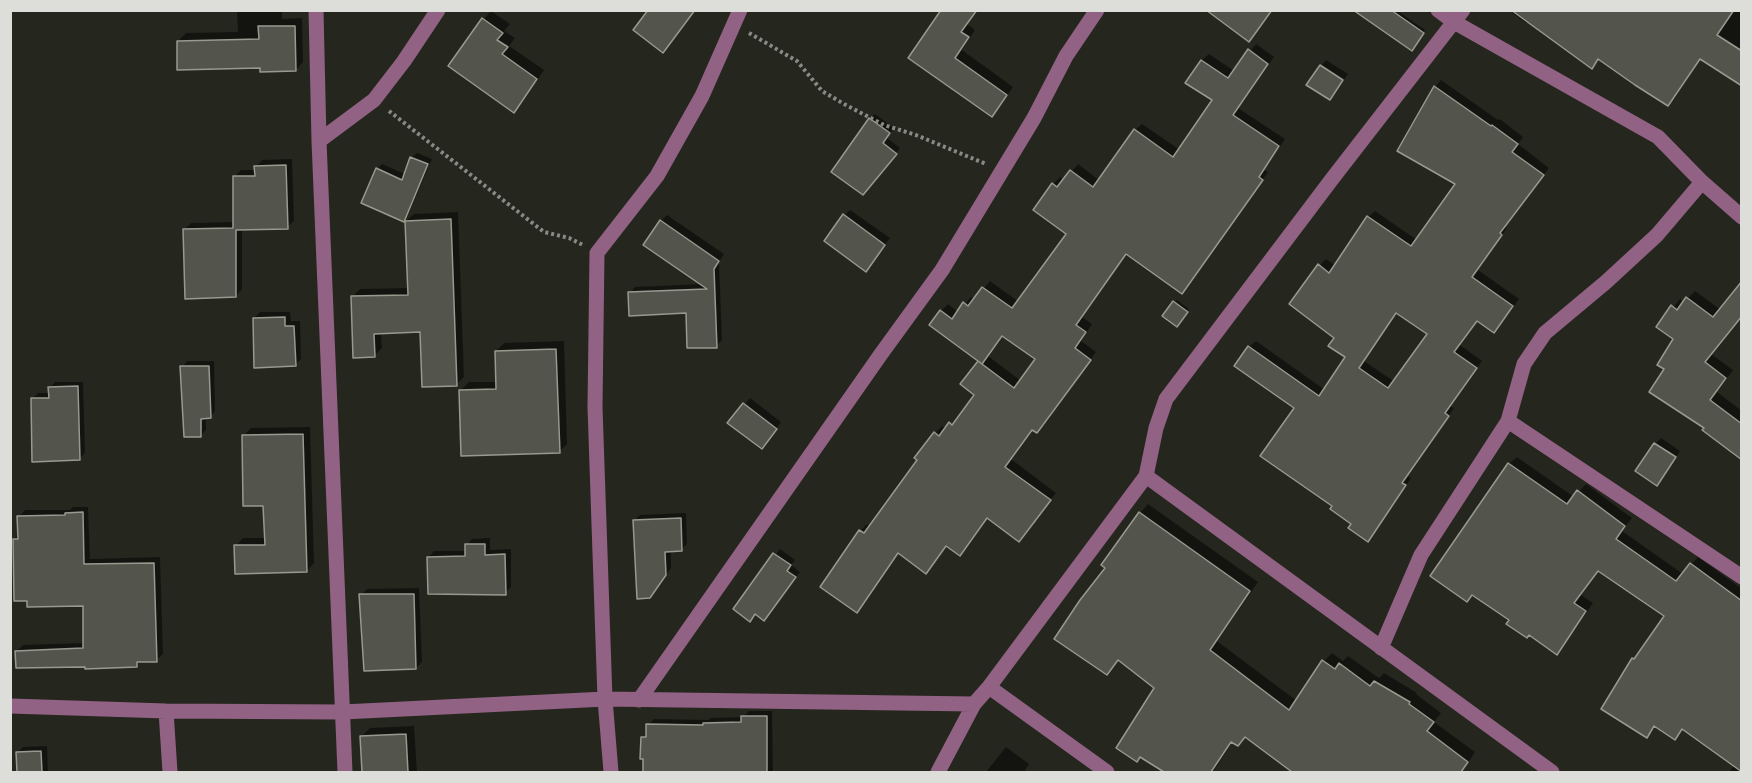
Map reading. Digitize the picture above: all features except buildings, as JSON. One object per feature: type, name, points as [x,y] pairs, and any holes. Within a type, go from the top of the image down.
[{"type":"street","points":[[316,10],[319,141],[345,772]]},
{"type":"street","points":[[319,141],[374,100],[404,61],[438,10]]},
{"type":"street","points":[[639,700],[942,270],[1034,118],[1066,56],[1096,10]]},
{"type":"street","points":[[1438,10],[1458,16],[1658,137],[1702,182],[1742,217]]},
{"type":"street","points":[[938,772],[974,704],[1146,476],[1156,428],[1166,399],[1458,16]]},
{"type":"street","points":[[610,772],[605,699],[595,407],[597,253],[657,176],[702,96],[737,17]]},
{"type":"street","points":[[1381,648],[1421,555],[1508,421],[1524,364],[1545,333],[1657,235],[1702,182]]},
{"type":"street","points":[[1508,421],[1742,577]]},
{"type":"street","points":[[1146,476],[1552,772]]},
{"type":"street","points":[[989,687],[1107,772]]},
{"type":"street","points":[[10,706],[166,711],[343,712],[605,699],[974,704]]},
{"type":"street","points":[[166,711],[170,772]]},
{"type":"path","points":[[737,17],[797,61],[822,91],[844,104],[884,126],[916,135],[1003,171]]},
{"type":"path","points":[[374,100],[544,232],[569,238],[597,253]]}]
